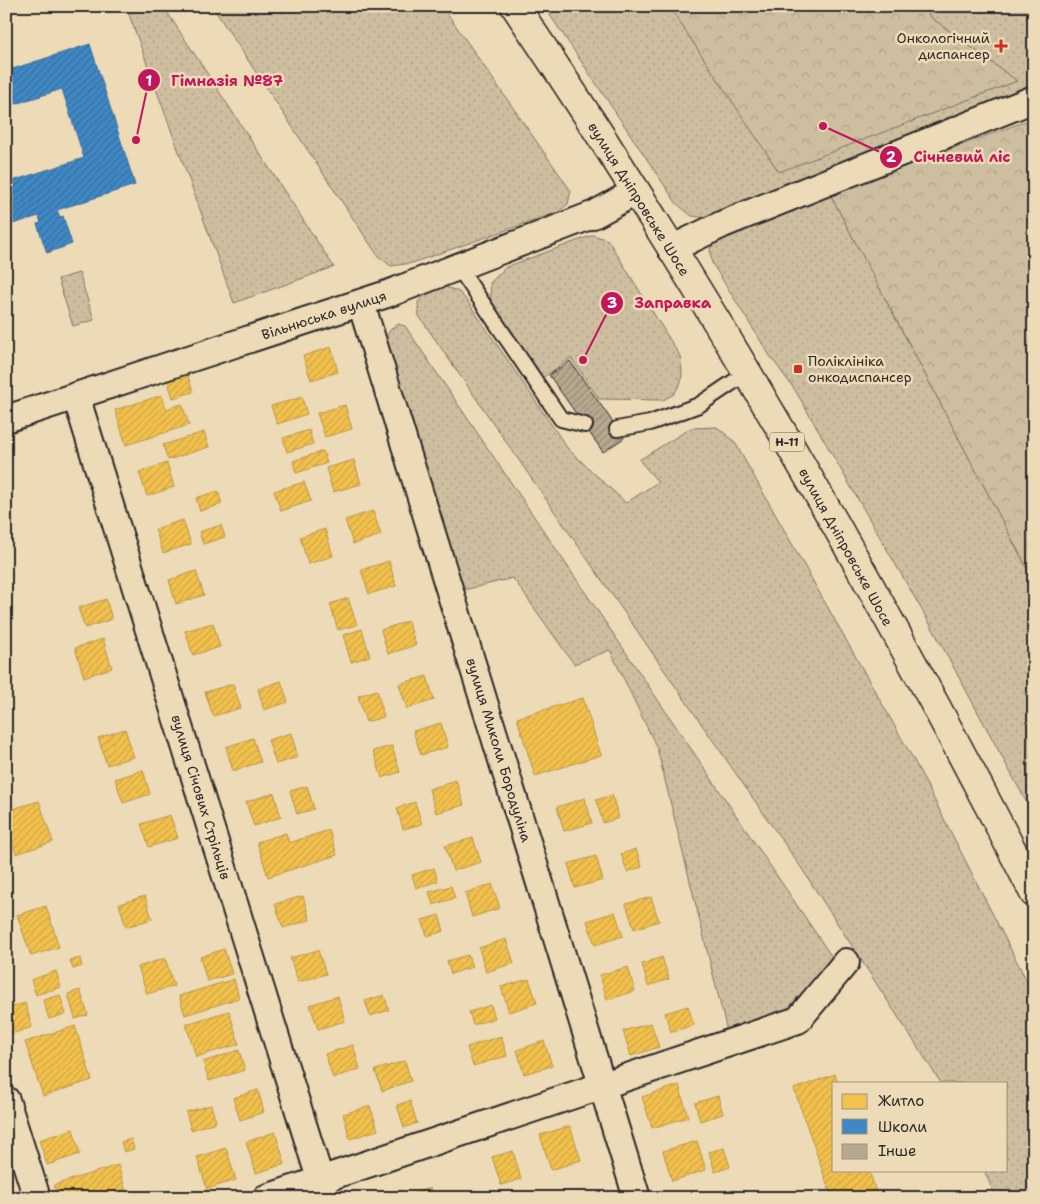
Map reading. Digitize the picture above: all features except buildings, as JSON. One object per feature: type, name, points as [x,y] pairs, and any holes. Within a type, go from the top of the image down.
[{"type":"main road","name":"вулиця Дніпровське Шосе","points":[[515,6],[748,372],[966,760],[1034,893]]},
{"type":"street","points":[[671,250],[723,224],[1034,99]]},
{"type":"street","name":"Вільнюська вулиця","points":[[6,419],[361,303],[459,268],[595,214],[635,192]]},
{"type":"street","name":"вулиця Миколи Бородуліна","points":[[361,303],[637,1198]]},
{"type":"street","name":"вулиця Січових Стрільців","points":[[76,396],[323,1189]]},
{"type":"street","points":[[266,1198],[323,1189],[602,1086],[798,1020],[846,962]]},
{"type":"street","points":[[6,1100],[37,1198]]},
{"type":"lane","points":[[459,268],[561,420],[585,426]]},
{"type":"lane","points":[[618,429],[650,423],[699,405],[748,372]]},
{"type":"green space","points":[[126,6],[163,6],[334,267],[234,303]]},
{"type":"green space","points":[[212,6],[442,6],[571,191],[568,204],[558,212],[412,263],[391,266],[378,256]]},
{"type":"green space","points":[[544,6],[669,6],[779,171],[1017,81],[929,16],[927,6],[1034,6],[1034,91],[708,218],[692,216],[677,204]]},
{"type":"green space","points":[[669,6],[927,6],[929,16],[1017,81],[779,172]]},
{"type":"green space","points":[[1034,118],[1034,581],[830,194]]},
{"type":"green space","points":[[830,194],[1034,581],[1034,816],[934,631],[795,390],[770,356],[712,263],[710,249],[717,239]]},
{"type":"green space","points":[[593,235],[608,240],[680,356],[681,382],[674,394],[663,400],[599,399],[571,358],[542,378],[491,303],[490,283],[506,267]]},
{"type":"green space","points":[[79,273],[94,320],[73,326],[58,279]]},
{"type":"green space","points":[[444,286],[459,292],[468,302],[568,449],[626,503],[658,482],[639,460],[691,428],[717,427],[734,441],[916,764],[1034,995],[1034,1198],[996,1198],[985,1172],[1008,1172],[1008,1082],[940,1082],[802,869],[419,316],[418,302],[427,293]]},
{"type":"green space","points":[[398,324],[405,326],[840,969],[798,1020],[730,1043],[657,748],[610,650],[574,664],[513,578],[468,589],[451,596],[377,355],[390,330]]},
{"type":"place","name":"Онкологічний диспансер","points":[[1001,46]]},
{"type":"place","name":"Січневий ліс","points":[[823,126]]},
{"type":"place","name":"Гімназія №87","points":[[136,140]]},
{"type":"place","name":"Заправка","points":[[583,360]]},
{"type":"place","name":"Поліклініка онкодиспансер","points":[[798,369]]}]
